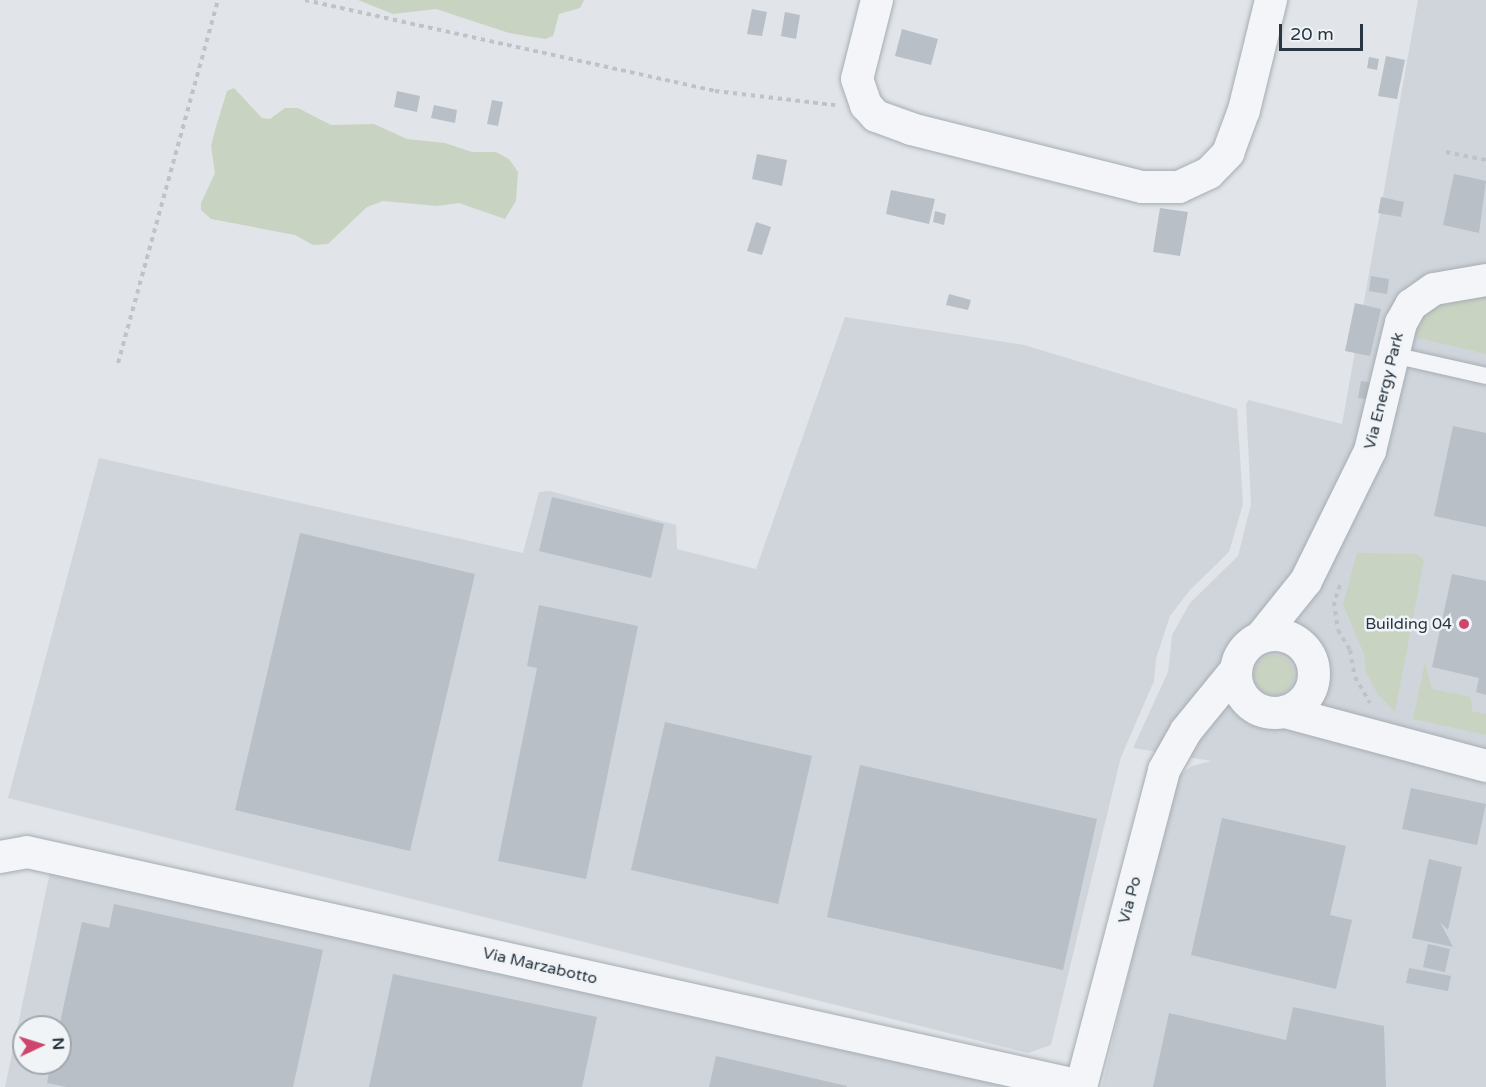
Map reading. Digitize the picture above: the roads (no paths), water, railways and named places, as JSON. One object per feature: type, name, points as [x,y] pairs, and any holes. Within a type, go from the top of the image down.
[{"type":"street","points":[[877,0],[857,79],[866,105],[876,116],[910,129],[1142,186],[1179,187],[1209,173],[1228,153],[1244,110],[1271,0]]},
{"type":"street","name":"Via Energy Park","points":[[1270,711],[1310,693],[1310,656],[1299,604],[1306,581],[1370,451],[1401,323],[1411,305],[1434,289],[1486,280]]},
{"type":"street","name":"Via Energy Park","points":[[1236,670],[1240,655],[1261,637],[1306,581]]},
{"type":"street","points":[[1261,637],[1288,637],[1310,656]]},
{"type":"street","name":"Via Energy Park","points":[[1310,656],[1324,685],[1356,725],[1385,741]]},
{"type":"street","points":[[1236,670],[1237,685],[1270,711]]},
{"type":"street","name":"Via Po","points":[[1081,1087],[1164,770],[1194,719],[1236,670]]},
{"type":"street","points":[[1194,719],[1225,708],[1270,711]]},
{"type":"street","name":"Via Energy Park","points":[[1270,711],[1486,766]]},
{"type":"street","name":"Via Marzabotto","points":[[5,850],[1081,1087]]},
{"type":"lane","points":[[1393,356],[1486,376]]},
{"type":"place","name":"Building 04","points":[[1464,624]]}]
